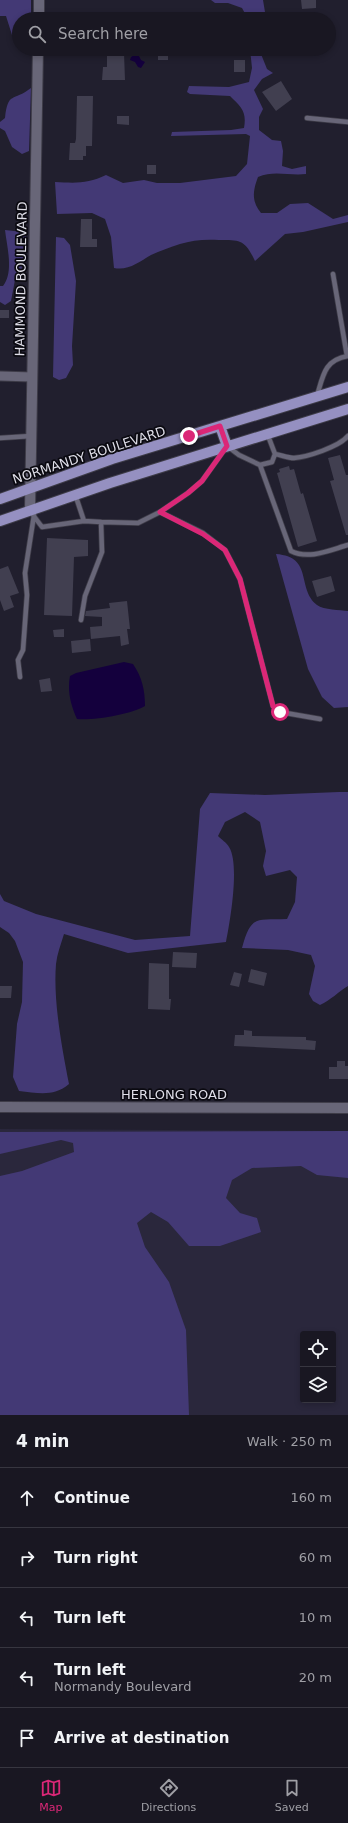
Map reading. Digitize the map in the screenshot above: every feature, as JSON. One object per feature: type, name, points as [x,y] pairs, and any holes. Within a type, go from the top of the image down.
[{"type":"main road","name":"NORMANDY BOULEVARD","points":[[0,499],[30,487],[112,459],[348,387]]},
{"type":"main road","points":[[0,521],[32,512],[75,494],[348,409]]},
{"type":"main road","points":[[220,426],[227,446]]},
{"type":"street","points":[[39,0],[39,12]]},
{"type":"street","name":"HAMMOND BOULEVARD","points":[[32,512],[30,487],[38,56]]},
{"type":"street","points":[[0,376],[32,377]]},
{"type":"street","name":"HERLONG ROAD","points":[[0,1107],[348,1108]]},
{"type":"lane","points":[[308,118],[348,122]]},
{"type":"lane","points":[[317,396],[326,369],[333,361],[347,356],[333,274]]},
{"type":"lane","points":[[32,512],[42,528],[84,521],[138,523],[160,512],[188,493],[202,481],[227,446],[239,455],[260,465],[272,462],[275,454],[267,434]]},
{"type":"lane","points":[[0,438],[31,436]]},
{"type":"lane","points":[[275,454],[294,458],[328,449],[339,444],[348,436]]},
{"type":"lane","points":[[260,465],[291,551],[299,555],[312,555],[348,545]]},
{"type":"lane","points":[[75,494],[84,521]]},
{"type":"lane","points":[[20,677],[18,660],[23,650],[27,595],[25,573],[32,512]]},
{"type":"lane","points":[[160,512],[203,534],[225,550],[240,579],[273,706],[280,712],[320,719]]},
{"type":"lane","points":[[81,620],[85,596],[102,552],[101,522]]},
{"type":"shaded area","points":[[0,0],[31,0],[31,12],[12,12],[12,35],[6,16],[0,16]]},
{"type":"shaded area","points":[[211,0],[263,0],[265,12],[244,12],[242,8],[228,3],[215,3]]},
{"type":"shaded area","points":[[139,56],[141,60],[145,62],[141,68],[138,67],[135,62],[130,60],[131,57]]},
{"type":"shaded area","points":[[251,56],[262,56],[267,69],[273,73],[262,79],[254,90],[263,109],[259,117],[259,130],[272,140],[281,141],[283,151],[282,166],[292,169],[306,166],[306,174],[270,174],[258,177],[255,186],[254,200],[258,209],[261,213],[277,213],[290,204],[308,203],[333,219],[348,215],[348,222],[303,232],[285,234],[255,261],[248,249],[242,243],[232,240],[204,240],[180,244],[151,255],[129,267],[119,269],[114,268],[111,237],[105,219],[92,213],[57,214],[55,182],[75,183],[93,180],[106,175],[123,183],[144,180],[157,183],[180,183],[236,176],[247,164],[250,136],[246,134],[171,136],[172,132],[231,130],[244,128],[244,113],[230,96],[190,94],[187,92],[189,86],[229,87],[249,82],[252,68]]},
{"type":"shaded area","points":[[31,88],[29,151],[22,154],[12,147],[5,131],[0,128],[0,122],[5,118],[10,100]]},
{"type":"shaded area","points":[[5,230],[23,232],[26,236],[21,273],[15,280],[11,301],[5,305],[0,302],[0,286],[3,286],[6,280],[9,267]]},
{"type":"shaded area","points":[[56,237],[64,238],[70,245],[76,281],[72,346],[73,365],[66,378],[59,380],[53,377]]},
{"type":"shaded area","points":[[276,554],[288,556],[300,567],[307,590],[317,605],[328,609],[348,611],[348,707],[334,708],[322,697],[308,669]]},
{"type":"shaded area","points":[[124,662],[133,664],[139,674],[144,689],[145,706],[131,712],[112,716],[92,719],[77,719],[70,698],[70,676],[76,673]]},
{"type":"shaded area","points":[[348,792],[348,986],[320,1005],[313,1001],[309,994],[315,966],[311,955],[288,950],[242,948],[248,930],[256,922],[268,919],[287,919],[295,902],[297,877],[290,870],[266,876],[263,866],[266,851],[260,822],[245,812],[225,822],[218,836],[229,847],[234,866],[233,893],[226,942],[128,953],[64,934],[58,953],[55,978],[61,1040],[69,1084],[58,1091],[46,1093],[19,1091],[13,1077],[17,1024],[22,1002],[23,962],[15,941],[9,933],[0,927],[0,894],[4,901],[36,914],[135,940],[190,936],[200,809],[210,793],[265,795]]},
{"type":"shaded area","points":[[0,1129],[348,1131],[348,1415],[0,1415]]},
{"type":"shaded area","points":[[348,1131],[348,1178],[317,1175],[301,1166],[252,1168],[232,1180],[226,1198],[240,1213],[257,1218],[261,1232],[220,1246],[189,1246],[168,1222],[151,1212],[137,1223],[145,1247],[169,1282],[186,1330],[189,1415],[0,1415],[0,1176],[22,1171],[74,1152],[73,1143],[61,1140],[0,1154],[0,1132]]},
{"type":"building","points":[[301,0],[316,0],[316,8],[302,9]]},
{"type":"building","points":[[107,56],[124,56],[125,80],[102,80],[103,67],[107,67]]},
{"type":"building","points":[[158,56],[168,56],[168,60],[158,60]]},
{"type":"building","points":[[234,60],[245,60],[245,72],[234,72]]},
{"type":"building","points":[[281,81],[292,99],[276,111],[262,92]]},
{"type":"building","points":[[77,96],[93,96],[92,146],[86,146],[86,156],[83,156],[83,160],[69,160],[70,143],[75,143],[76,139]]},
{"type":"building","points":[[117,116],[129,116],[129,125],[117,124]]},
{"type":"building","points":[[147,165],[156,165],[156,174],[147,174]]},
{"type":"building","points":[[81,219],[92,219],[92,239],[97,239],[97,247],[80,247]]},
{"type":"building","points":[[0,310],[9,310],[9,318],[0,318]]},
{"type":"building","points":[[340,455],[346,475],[348,475],[348,535],[346,535],[330,481],[334,480],[328,458]]},
{"type":"building","points":[[289,466],[290,470],[294,469],[301,494],[303,493],[317,541],[298,547],[277,473],[280,472],[279,469]]},
{"type":"building","points":[[47,538],[88,540],[88,556],[74,557],[72,616],[44,615]]},
{"type":"building","points":[[8,566],[19,593],[10,596],[14,607],[4,611],[0,600],[0,569]]},
{"type":"building","points":[[331,576],[335,591],[317,597],[312,581]]},
{"type":"building","points":[[127,601],[130,629],[127,629],[129,644],[121,646],[120,636],[91,639],[90,627],[102,626],[102,617],[85,616],[86,611],[110,608],[109,603]]},
{"type":"building","points":[[64,629],[64,637],[54,637],[53,630]]},
{"type":"building","points":[[90,639],[91,651],[72,653],[71,641]]},
{"type":"building","points":[[50,678],[52,691],[41,692],[39,680]]},
{"type":"building","points":[[173,952],[197,953],[196,968],[172,967]]},
{"type":"building","points":[[149,963],[169,964],[169,999],[171,999],[170,1010],[148,1009]]},
{"type":"building","points":[[251,969],[267,973],[264,986],[248,982]]},
{"type":"building","points":[[234,972],[242,974],[239,987],[230,985]]},
{"type":"building","points":[[0,986],[12,986],[11,998],[0,998]]},
{"type":"building","points":[[244,1030],[252,1031],[252,1036],[306,1037],[306,1040],[316,1041],[315,1050],[234,1046],[235,1035],[244,1035]]},
{"type":"building","points":[[337,1061],[345,1061],[345,1066],[348,1066],[348,1079],[329,1079],[329,1067],[337,1067]]},
{"type":"route","points":[[189,436],[220,426],[227,446],[202,481],[188,493],[160,512],[203,534],[225,550],[240,579],[273,706],[280,712]]}]
